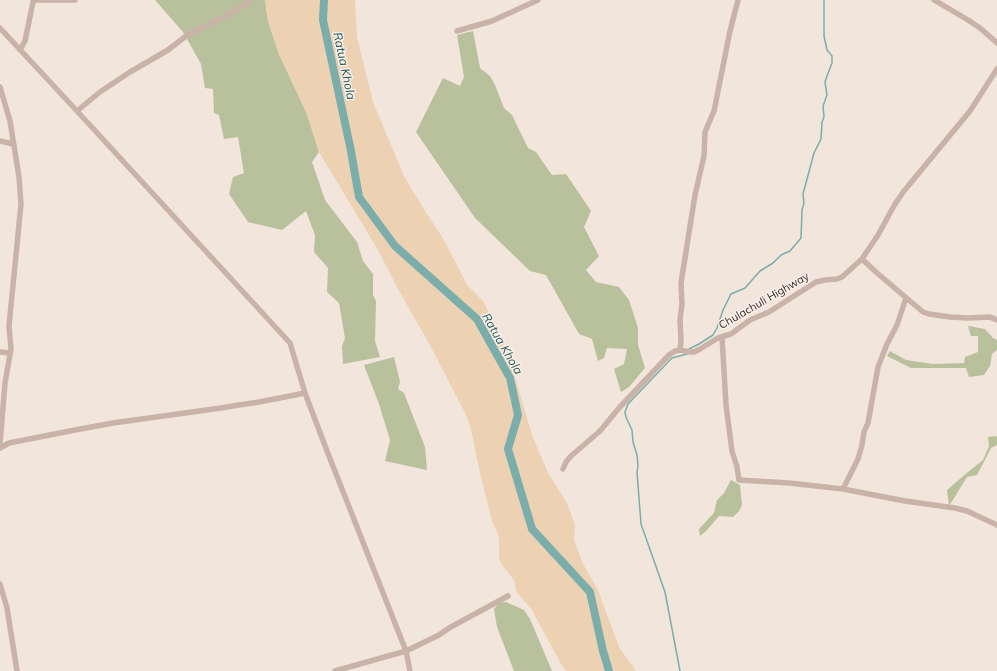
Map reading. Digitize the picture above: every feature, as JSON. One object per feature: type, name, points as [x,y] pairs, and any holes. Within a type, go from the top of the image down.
[{"type":"street","points":[[20,50],[26,41],[33,2],[35,0],[75,0]]},
{"type":"street","points":[[77,111],[100,92],[130,72],[168,50],[186,36],[233,12],[246,4],[248,0]]},
{"type":"street","points":[[457,30],[492,21],[538,0]]},
{"type":"street","points":[[680,350],[680,320],[682,304],[681,282],[695,195],[704,156],[706,132],[714,111],[730,31],[738,0]]},
{"type":"street","points":[[934,0],[980,28],[997,43]]},
{"type":"street","points":[[0,28],[290,344],[305,393],[335,473],[406,651],[410,671]]},
{"type":"street","name":"Chulachuli Highway","points":[[563,469],[571,456],[600,431],[619,408],[669,355],[680,350],[694,352],[718,338],[731,334],[750,320],[769,312],[816,282],[842,277],[862,259],[904,191],[970,111],[997,69]]},
{"type":"street","points":[[0,87],[10,121],[19,177],[20,204],[9,326],[10,353],[5,383],[0,444]]},
{"type":"street","points":[[0,141],[13,144]]},
{"type":"street","points":[[862,259],[923,312],[950,317],[990,317],[997,320]]},
{"type":"street","points":[[843,489],[858,459],[864,432],[868,423],[878,367],[887,344],[897,325],[906,298]]},
{"type":"street","points":[[722,337],[726,405],[732,452],[737,467],[739,480],[789,483],[843,489],[905,501],[967,510],[997,525]]},
{"type":"street","points":[[0,352],[10,353]]},
{"type":"street","points":[[0,448],[9,443],[113,423],[221,408],[305,393]]},
{"type":"street","points":[[0,584],[1,596],[7,608],[16,671]]},
{"type":"street","points":[[335,671],[406,651],[439,635],[508,596]]},
{"type":"green space","points":[[155,0],[265,0],[268,21],[279,54],[307,114],[319,152],[312,162],[325,200],[357,242],[363,261],[373,274],[373,295],[376,301],[375,341],[380,357],[343,364],[342,346],[345,338],[339,303],[327,292],[328,268],[314,252],[315,235],[306,211],[282,230],[248,222],[229,194],[233,177],[244,173],[238,137],[224,139],[219,115],[214,113],[213,89],[205,88],[201,64],[183,32]]},
{"type":"green space","points":[[473,31],[480,68],[490,76],[504,108],[512,115],[528,148],[536,152],[552,175],[566,174],[591,211],[584,227],[599,256],[586,270],[596,282],[619,287],[629,300],[638,328],[638,345],[645,368],[629,387],[621,392],[614,369],[624,364],[627,349],[607,348],[604,358],[598,361],[592,339],[579,334],[546,275],[530,271],[475,218],[416,132],[443,78],[460,86],[464,77],[457,35]]},
{"type":"green space","points":[[968,326],[985,329],[993,338],[997,340],[997,350],[992,354],[990,366],[984,375],[969,377],[966,368],[911,368],[887,356],[890,351],[906,360],[933,364],[964,363],[965,357],[978,352],[978,336],[971,336]]},
{"type":"green space","points":[[394,357],[400,382],[398,389],[404,393],[425,447],[427,470],[385,461],[390,440],[379,404],[364,365]]},
{"type":"green space","points":[[997,436],[997,445],[991,448],[977,475],[967,477],[949,506],[947,490],[983,460],[989,446],[988,437]]},
{"type":"green space","points":[[731,480],[740,485],[742,505],[739,511],[733,517],[719,516],[700,536],[699,529],[714,513],[717,500],[724,493]]},
{"type":"green space","points":[[506,602],[524,610],[530,619],[552,671],[514,671],[497,627],[494,609],[499,603]]},
{"type":"sand","points":[[265,0],[355,0],[357,37],[373,102],[404,176],[444,240],[467,285],[483,301],[494,323],[510,360],[532,435],[548,473],[567,503],[575,525],[574,540],[583,564],[598,590],[619,647],[636,671],[566,671],[532,610],[516,591],[515,582],[501,564],[499,557],[498,534],[492,521],[470,425],[432,349],[378,250],[319,152],[307,114],[279,54],[268,21]]},
{"type":"waterway","name":"Ratua Khola","points":[[324,0],[323,20],[351,151],[359,197],[395,246],[477,319],[510,378],[518,415],[508,449],[532,529],[590,592],[609,671]]},
{"type":"waterway","points":[[689,349],[713,335],[731,294],[745,288],[760,271],[773,263],[781,255],[790,251],[801,238],[802,210],[804,203],[803,194],[814,153],[821,139],[822,122],[824,117],[823,106],[827,95],[825,82],[832,63],[832,56],[827,50],[824,36],[824,0]]},
{"type":"waterway","points":[[680,671],[665,592],[641,524],[637,455],[633,442],[632,430],[625,412],[628,404],[672,358],[687,354]]}]
